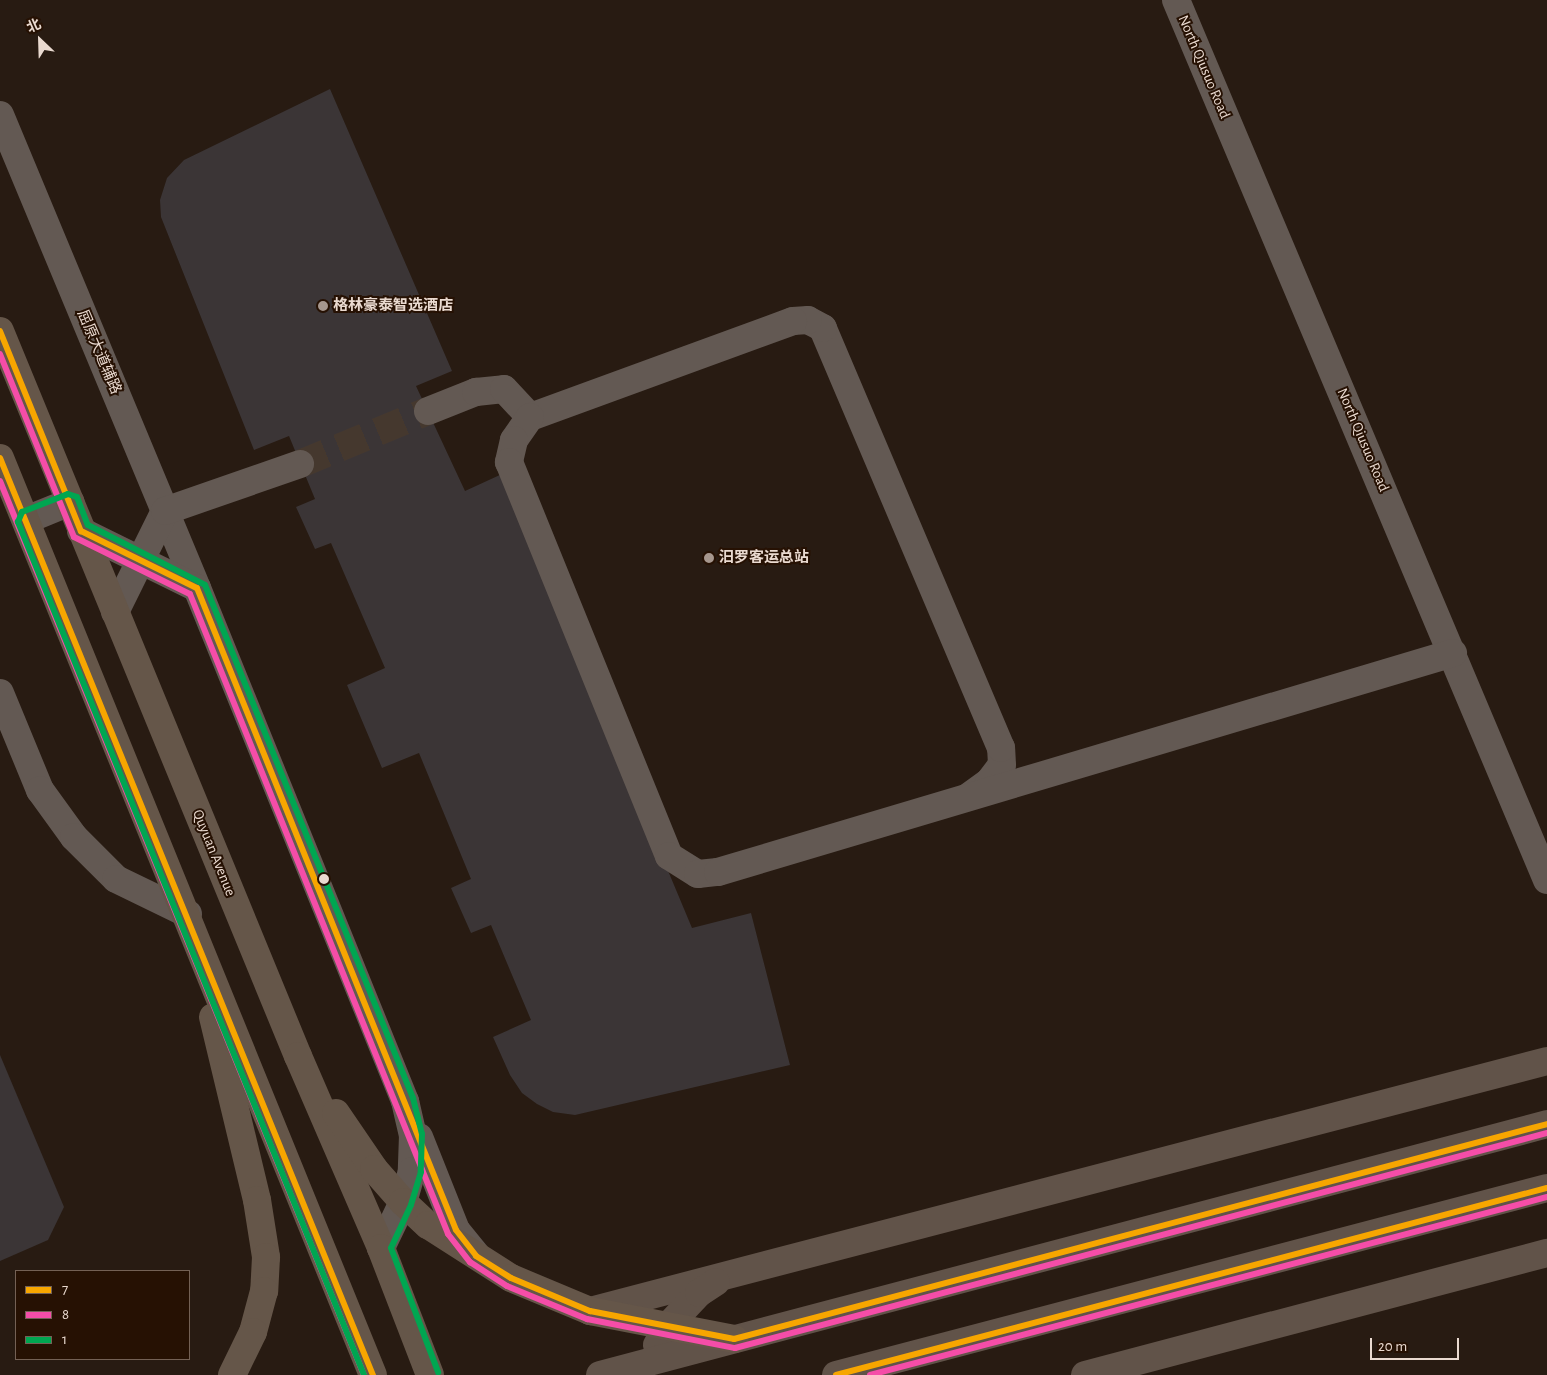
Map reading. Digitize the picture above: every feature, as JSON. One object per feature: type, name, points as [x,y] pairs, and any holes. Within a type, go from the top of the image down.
[{"type":"highway","name":"Quyuan Avenue","points":[[0,331],[298,1056],[381,1248],[430,1375]]},
{"type":"highway","points":[[0,458],[188,914],[373,1375]]},
{"type":"highway","points":[[188,914],[257,1200],[266,1257],[264,1292],[253,1332],[232,1375]]},
{"type":"highway","points":[[298,1056],[374,1169],[402,1202],[428,1226],[511,1278],[590,1311],[734,1339]]},
{"type":"main road","points":[[590,1311],[1547,1060]]},
{"type":"main road","points":[[600,1375],[1547,1124]]},
{"type":"main road","points":[[836,1375],[1547,1188]]},
{"type":"main road","points":[[1101,1373],[1547,1253]]},
{"type":"main road","points":[[649,1362],[668,1326],[699,1293],[727,1275]]},
{"type":"street","name":"North Qiusuo Road","points":[[1176,0],[1453,653],[1547,880]]},
{"type":"street","name":"屈原大道辅路","points":[[0,115],[197,588],[406,1101]]},
{"type":"street","points":[[968,797],[989,782],[1002,765],[1001,748],[823,328],[808,320],[793,321],[530,417],[514,440],[509,462],[669,856],[698,874],[718,872],[1453,653]]},
{"type":"street","points":[[428,411],[476,392],[504,388],[530,417]]},
{"type":"street","points":[[115,612],[165,511],[300,464]]},
{"type":"street","points":[[26,520],[70,502]]},
{"type":"street","points":[[81,531],[197,588]]},
{"type":"street","points":[[0,693],[40,790],[74,837],[116,879],[188,914]]},
{"type":"street","points":[[381,1248],[402,1202],[412,1171],[413,1135],[406,1101]]},
{"type":"street","points":[[406,1101],[456,1230],[476,1256]]},
{"type":"building","points":[[330,89],[452,371],[416,386],[465,491],[502,474],[692,928],[751,913],[790,1065],[575,1115],[553,1112],[537,1104],[522,1093],[510,1075],[493,1037],[531,1020],[491,925],[471,933],[451,888],[471,879],[419,753],[382,768],[347,685],[385,668],[331,543],[315,549],[296,507],[315,499],[289,436],[254,450],[161,217],[160,200],[167,178],[184,160]]},
{"type":"building","points":[[0,1055],[64,1207],[48,1240],[0,1261]]},
{"type":"tunnel","points":[[300,464],[428,411]]},
{"type":"transit line","name":"7","points":[[0,331],[81,531],[197,588],[456,1230],[476,1256],[511,1278],[590,1311],[734,1339],[1547,1124]]},
{"type":"transit line","name":"8","points":[[0,354],[74,537],[190,594],[448,1234],[470,1262],[507,1286],[587,1319],[735,1348],[1547,1133]]},
{"type":"transit line","name":"7","points":[[0,458],[373,1375]]},
{"type":"transit line","name":"8","points":[[0,481],[364,1375]]},
{"type":"transit line","name":"1","points":[[364,1375],[18,522],[22,512],[68,494],[77,497],[88,525],[205,585],[413,1098],[422,1134],[421,1172],[411,1205],[391,1248],[438,1372]]},
{"type":"transit line","name":"7","points":[[836,1375],[1547,1188]]},
{"type":"transit line","name":"8","points":[[870,1375],[1547,1197]]},
{"type":"place","name":"格林豪泰智选酒店","points":[[323,306]]},
{"type":"place","name":"汨罗客运总站","points":[[709,558]]}]
